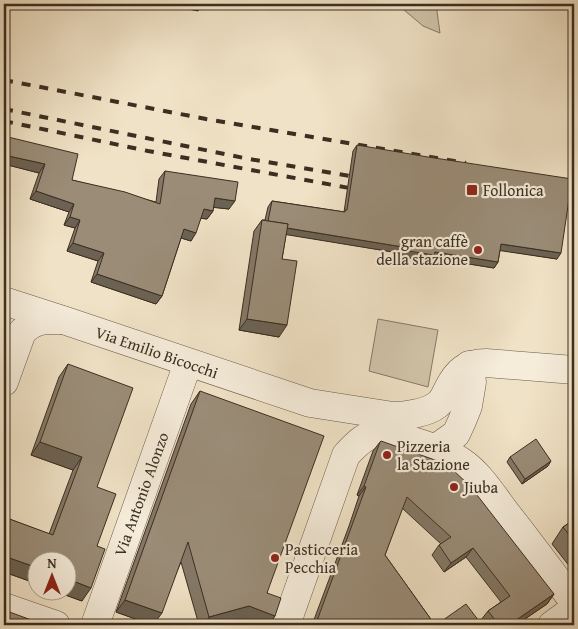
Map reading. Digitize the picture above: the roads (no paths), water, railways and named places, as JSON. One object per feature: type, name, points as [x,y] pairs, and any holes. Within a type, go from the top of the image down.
[{"type":"street","name":"Via Emilio Bicocchi","points":[[4,301],[310,403]]},
{"type":"street","points":[[4,301],[17,316],[22,332]]},
{"type":"street","points":[[4,382],[22,332],[28,326],[44,320],[66,321]]},
{"type":"street","name":"Via Antonio Alonzo","points":[[94,625],[188,362]]},
{"type":"street","points":[[436,448],[456,434],[468,406],[471,374],[478,363],[574,370]]},
{"type":"street","points":[[310,403],[403,416],[438,405],[460,371],[471,374]]},
{"type":"street","points":[[310,403],[336,424],[343,436],[346,454]]},
{"type":"street","points":[[430,409],[426,432],[429,440],[436,448]]},
{"type":"street","points":[[286,625],[346,454],[366,436],[374,433],[390,434],[436,448],[462,462],[486,485],[574,602]]},
{"type":"street","points":[[4,607],[56,625]]},
{"type":"street","points":[[552,625],[574,609]]},
{"type":"railway","points":[[4,80],[206,119],[466,163]]},
{"type":"railway","points":[[4,109],[249,159],[362,178]]},
{"type":"railway","points":[[4,121],[148,151],[360,190]]},
{"type":"railway","points":[[555,209],[574,212]]},
{"type":"railway","points":[[552,221],[574,224]]},
{"type":"place","name":"Follonica","points":[[472,190]]},
{"type":"place","name":"gran caffè della stazione","points":[[478,250]]},
{"type":"place","name":"Pizzeria la Stazione","points":[[387,455]]},
{"type":"place","name":"Jiuba","points":[[454,487]]},
{"type":"place","name":"Pasticceria Pecchia","points":[[275,558]]}]
